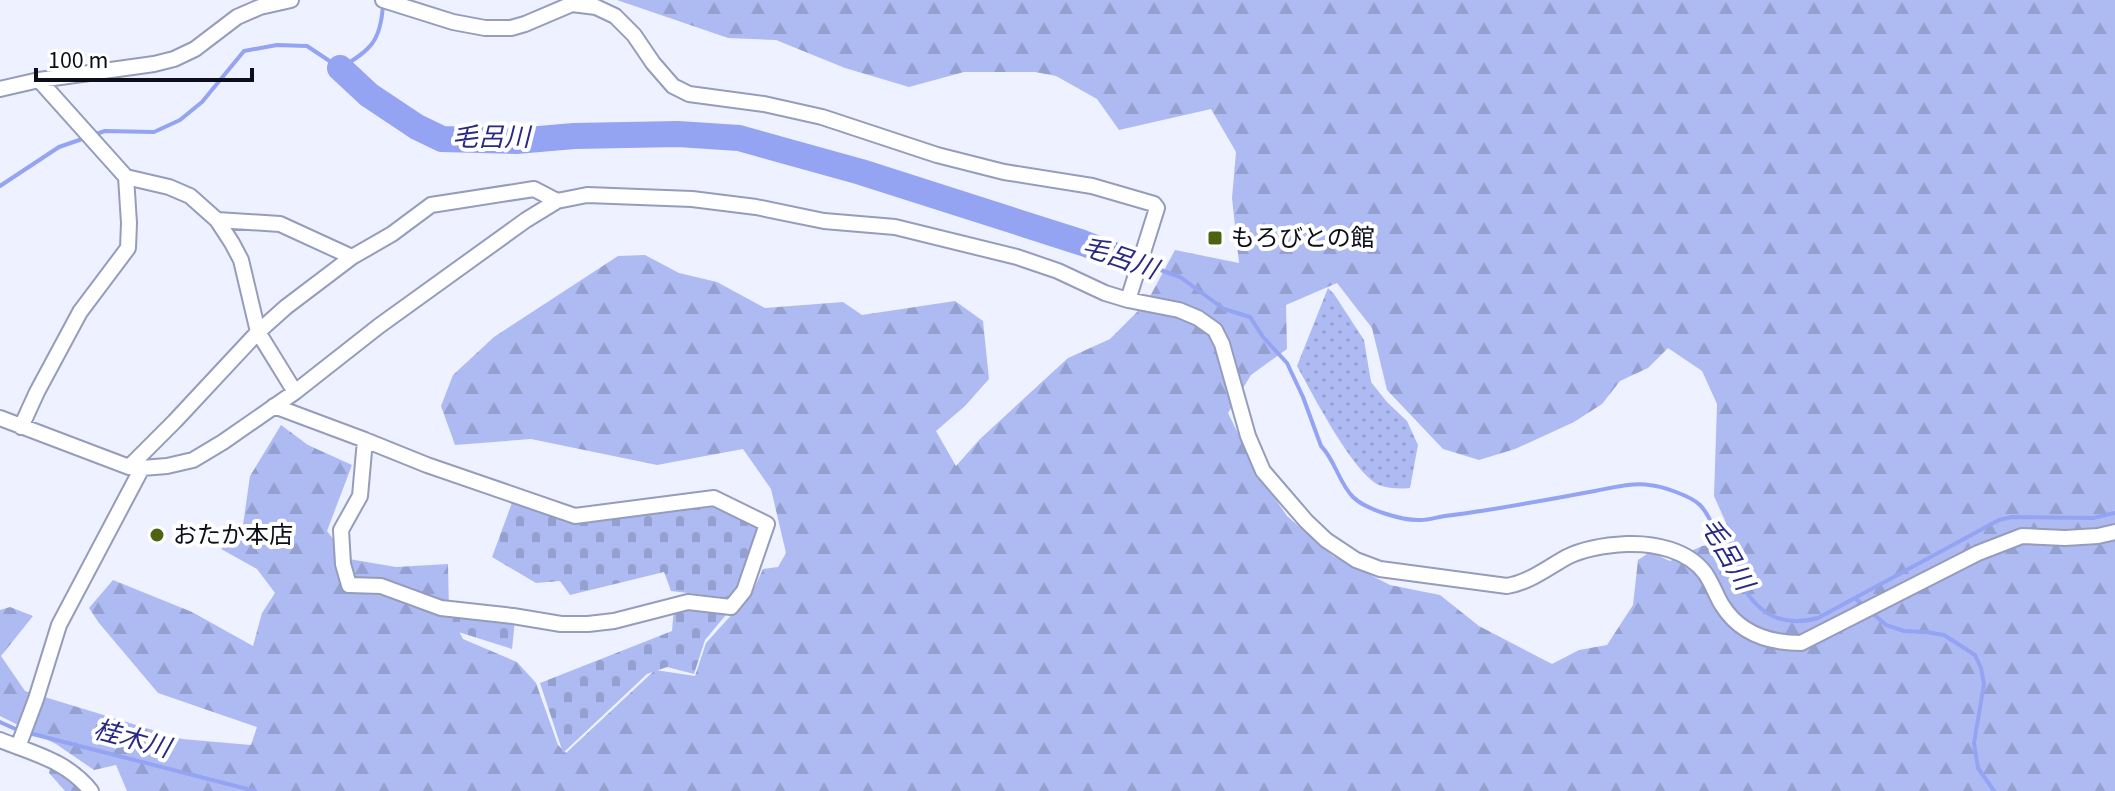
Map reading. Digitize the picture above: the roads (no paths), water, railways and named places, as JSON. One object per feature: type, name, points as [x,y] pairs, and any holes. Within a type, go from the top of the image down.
[{"type":"street","points":[[0,89],[174,59],[195,49],[237,17],[260,7],[291,0]]},
{"type":"street","points":[[383,0],[453,22],[485,28],[511,28],[572,4],[596,7],[615,16],[634,35],[673,86],[689,94],[764,104],[822,117],[937,155],[1004,172],[1092,186],[1154,204],[1157,208],[1130,296]]},
{"type":"street","points":[[39,80],[126,177],[169,187],[190,196],[217,220],[241,260],[258,332],[295,392]]},
{"type":"street","points":[[21,427],[80,312],[128,248],[126,177]]},
{"type":"street","points":[[19,744],[59,625],[136,467],[258,332],[352,257],[392,234],[431,205],[534,189],[557,201]]},
{"type":"street","points":[[0,418],[136,467],[167,466],[193,460],[295,392],[379,326],[557,201],[587,195],[692,199],[756,207],[824,221],[895,227],[1017,257],[1058,271],[1105,293],[1130,296],[1198,318],[1215,330],[1222,344],[1248,436],[1263,471],[1326,540],[1356,560],[1380,569],[1507,586],[1520,584],[1569,556],[1598,547],[1650,545],[1676,551],[1704,572],[1723,607],[1739,626],[1779,643],[1801,643],[1978,553],[2022,536],[2065,538],[2115,532]]},
{"type":"street","points":[[217,220],[280,224],[352,257]]},
{"type":"street","points":[[274,406],[365,440],[427,465],[575,516],[714,498],[767,524],[744,591],[731,607],[688,602],[614,621],[575,624],[441,608],[381,586],[349,585],[343,564],[341,530],[360,496],[365,440]]},
{"type":"street","points":[[0,740],[19,744],[59,762],[91,791]]},
{"type":"waterway","name":"毛呂川","points":[[93,135],[105,131],[154,132],[180,120],[202,102],[244,51],[277,45],[307,46],[340,68],[367,50],[377,36],[383,4]]},
{"type":"waterway","name":"毛呂川","points":[[340,68],[369,95],[417,127],[442,139],[516,141],[574,136],[678,134],[739,138],[861,172],[1124,259]]},
{"type":"waterway","name":"毛呂川","points":[[0,186],[59,147],[85,138]]},
{"type":"waterway","name":"毛呂川","points":[[1124,259],[1136,262]]},
{"type":"waterway","name":"毛呂川","points":[[1144,264],[1180,277],[1224,309],[1250,317],[1263,337],[1287,363],[1321,446],[1344,485],[1359,502],[1395,517],[1424,520],[1622,486],[1643,484],[1661,487],[1700,505],[1743,586],[1753,600],[1779,619],[1797,621],[1818,618],[1999,520],[2012,517],[2093,518],[2115,513]]},
{"type":"waterway","points":[[1855,598],[1886,625],[1904,631],[1944,635],[1975,655],[1984,684],[1974,743],[1978,768],[1994,791]]},
{"type":"waterway","name":"桂木川","points":[[0,722],[20,731]]},
{"type":"waterway","name":"桂木川","points":[[29,733],[255,791]]},
{"type":"place","name":"もろびとの館","points":[[1215,238]]},
{"type":"place","name":"おたか本店","points":[[157,535]]}]
